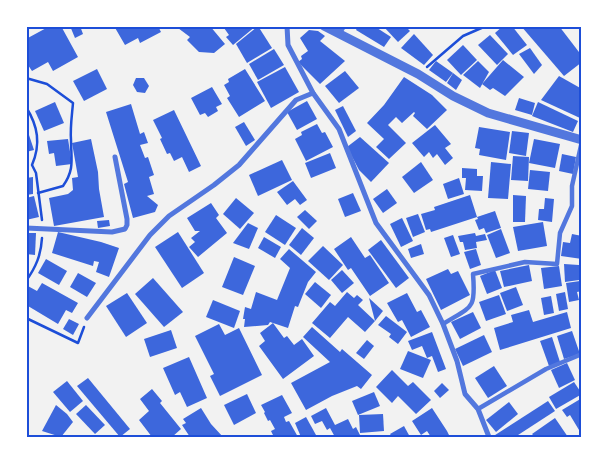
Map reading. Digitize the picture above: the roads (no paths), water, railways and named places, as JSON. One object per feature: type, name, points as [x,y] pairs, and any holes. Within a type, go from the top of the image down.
[{"type":"street","points":[[287,26],[288,45],[313,93],[339,129],[376,223],[429,296],[443,324],[457,361],[465,394],[478,409],[488,437]]},
{"type":"street","points":[[324,26],[342,30],[454,96],[488,113],[582,141],[572,186],[572,206],[560,232],[557,264],[525,262],[474,274],[475,296],[471,307],[443,324]]},
{"type":"street","points":[[87,318],[150,235],[169,216],[239,165],[296,100],[313,93]]},
{"type":"street","points":[[26,228],[112,232],[125,229],[127,219],[115,157]]},
{"type":"street","points":[[478,409],[546,369],[582,354]]}]
